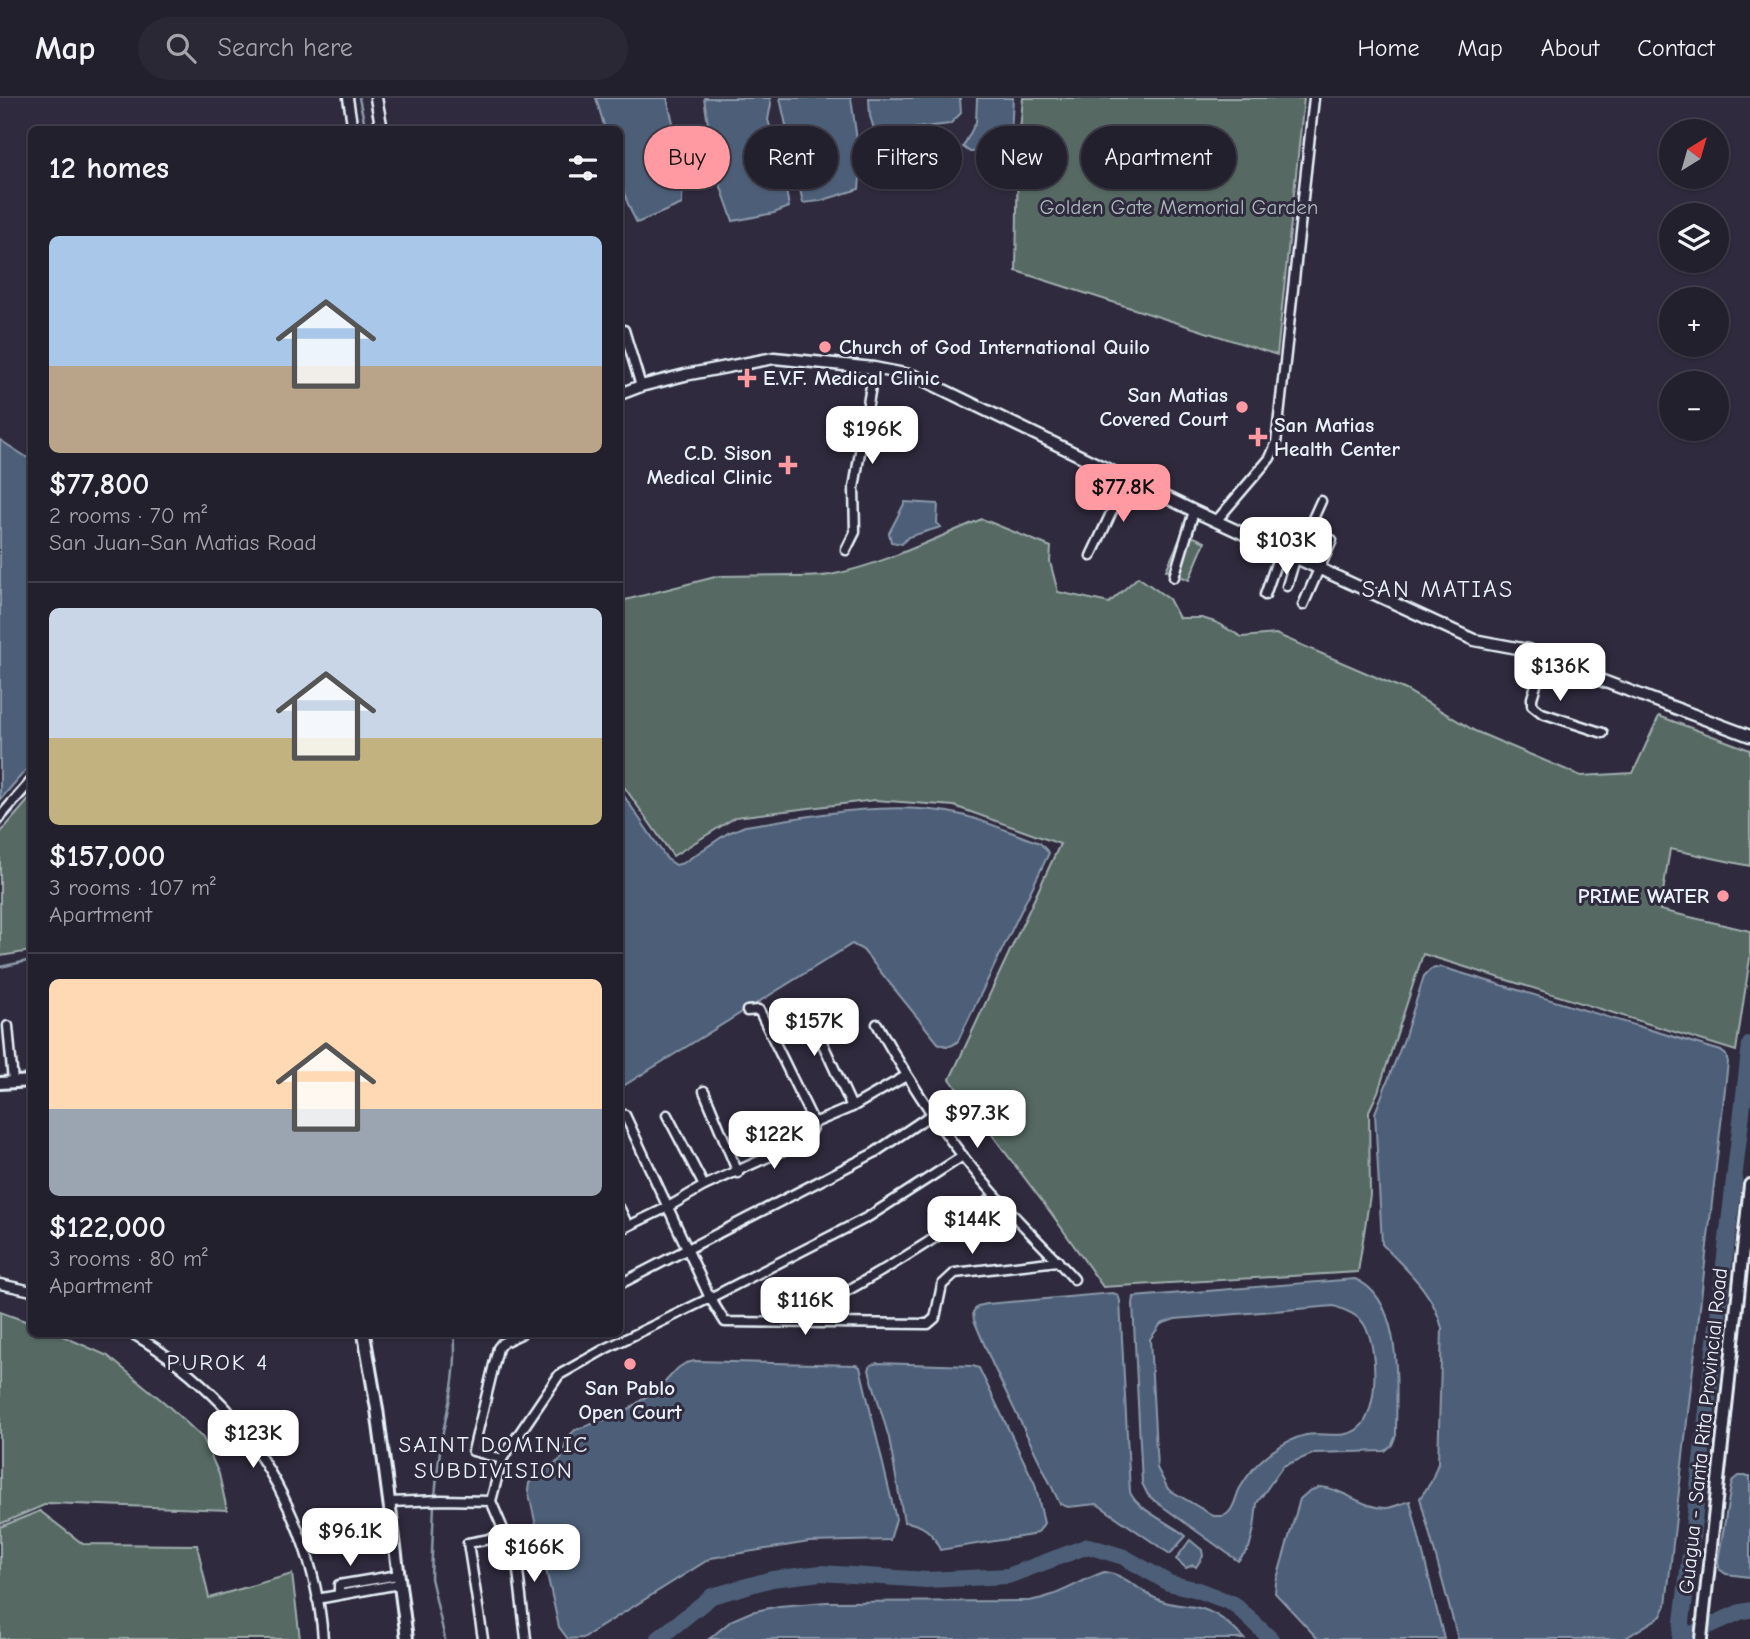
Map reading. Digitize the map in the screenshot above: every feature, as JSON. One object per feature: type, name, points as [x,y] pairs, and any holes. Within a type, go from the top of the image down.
[{"type":"main road","points":[[0,1083],[28,1081]]},
{"type":"main road","name":"Guagua - Santa Rita Provincial Road","points":[[1701,1637],[1750,1185]]},
{"type":"main road","points":[[364,1337],[390,1502],[407,1639]]},
{"type":"street","points":[[348,98],[352,126]]},
{"type":"street","points":[[376,98],[381,126]]},
{"type":"street","points":[[1217,520],[1270,458],[1276,444],[1314,98]]},
{"type":"street","points":[[624,330],[641,386]]},
{"type":"street","points":[[623,393],[641,386],[774,358],[874,368],[915,376],[1126,479],[1474,640],[1528,650],[1544,659],[1750,736]]},
{"type":"street","points":[[846,550],[855,532],[854,488],[874,368]]},
{"type":"street","points":[[1091,556],[1126,479]]},
{"type":"street","points":[[1287,586],[1296,556],[1321,502]]},
{"type":"street","points":[[1174,577],[1194,511]]},
{"type":"street","points":[[1303,605],[1332,540]]},
{"type":"street","points":[[1265,595],[1281,550]]},
{"type":"street","points":[[1544,659],[1532,705],[1542,713],[1603,733]]},
{"type":"street","points":[[0,817],[28,785]]},
{"type":"street","points":[[747,1011],[758,1010],[769,1028],[814,1123]]},
{"type":"street","points":[[769,1028],[797,1012],[805,1012],[810,1016],[852,1107]]},
{"type":"street","points":[[877,1024],[906,1076],[963,1156],[996,1196],[1074,1279]]},
{"type":"street","points":[[8,1026],[13,1082]]},
{"type":"street","points":[[623,1228],[704,1186],[799,1143],[814,1123],[852,1107],[906,1076]]},
{"type":"street","points":[[704,1091],[738,1172]]},
{"type":"street","points":[[623,1282],[874,1153],[932,1114]]},
{"type":"street","points":[[623,1116],[625,1115],[687,1250],[724,1322],[928,1324],[935,1318],[942,1285],[955,1273],[1058,1261]]},
{"type":"street","points":[[667,1115],[704,1186]]},
{"type":"street","points":[[526,1639],[517,1571],[491,1501],[502,1459],[559,1375],[605,1349],[868,1217],[963,1156]]},
{"type":"street","points":[[808,1323],[813,1309],[866,1282],[928,1245],[996,1196]]},
{"type":"street","points":[[623,1215],[628,1226]]},
{"type":"street","points":[[0,1284],[28,1289]]},
{"type":"street","points":[[137,1337],[188,1373],[226,1408],[267,1465],[287,1503],[302,1542],[317,1599],[323,1639]]},
{"type":"street","points":[[502,1459],[473,1451],[498,1348],[515,1337]]},
{"type":"street","points":[[390,1502],[491,1501]]},
{"type":"street","points":[[483,1639],[468,1543],[506,1536]]},
{"type":"street","points":[[317,1599],[398,1579]]},
{"type":"green space","name":"Golden Gate Memorial Garden","points":[[1023,98],[1304,98],[1277,355],[1016,271],[1017,189],[1067,189],[1067,126],[1020,126]]},
{"type":"green space","points":[[982,519],[1051,547],[1050,562],[1058,592],[1109,603],[1138,577],[1169,599],[1179,618],[1202,618],[1242,637],[1276,634],[1406,690],[1475,731],[1581,776],[1633,773],[1659,716],[1750,750],[1750,866],[1670,849],[1660,910],[1750,931],[1750,958],[1736,1051],[1423,954],[1378,1092],[1369,1111],[1370,1195],[1358,1272],[1103,1287],[950,1079],[1060,844],[954,806],[875,800],[736,817],[673,856],[623,785],[623,600],[719,576],[830,575],[888,558]]},
{"type":"green space","points":[[1183,532],[1205,542],[1189,580],[1166,570]]},
{"type":"green space","points":[[28,800],[28,951],[0,956],[0,833]]},
{"type":"green space","points":[[0,1312],[28,1322],[28,1337],[65,1337],[108,1356],[165,1403],[203,1438],[219,1474],[227,1510],[49,1503],[0,1524]]},
{"type":"green space","points":[[40,1511],[83,1544],[197,1545],[209,1598],[292,1574],[300,1639],[0,1639],[0,1527]]},
{"type":"water","points":[[596,98],[667,98],[674,126],[644,126],[644,189],[682,189],[682,204],[637,223],[623,188],[623,126],[604,126]]},
{"type":"water","points":[[704,98],[770,98],[770,126],[744,126],[744,189],[786,189],[789,207],[774,213],[733,221],[722,189],[730,189],[730,126],[708,126]]},
{"type":"water","points":[[780,98],[851,98],[855,126],[852,126],[852,189],[859,189],[820,201],[803,203],[800,189],[838,189],[838,126],[786,126]]},
{"type":"water","points":[[869,98],[960,98],[961,113],[950,124],[873,126]]},
{"type":"water","points":[[977,98],[1013,98],[1011,126],[976,126],[976,152],[970,152],[963,147],[976,122]]},
{"type":"water","points":[[0,440],[28,458],[28,768],[0,800]]},
{"type":"water","points":[[905,502],[938,504],[937,523],[941,527],[908,537],[902,544],[891,542],[889,533]]},
{"type":"water","points":[[623,794],[667,859],[676,865],[728,833],[745,826],[821,814],[897,808],[948,812],[983,821],[1040,843],[1049,853],[958,1041],[951,1046],[938,1043],[863,950],[852,944],[623,1086]]},
{"type":"water","points":[[1441,967],[1721,1051],[1728,1062],[1666,1605],[1661,1616],[1624,1639],[1458,1639],[1420,1498],[1431,1482],[1438,1463],[1442,1328],[1426,1292],[1382,1244],[1375,1113],[1404,1039],[1424,976],[1431,969]]},
{"type":"water","points":[[1355,1279],[1371,1290],[1382,1306],[1390,1326],[1397,1395],[1396,1435],[1392,1445],[1385,1451],[1315,1453],[1283,1466],[1257,1503],[1249,1548],[1238,1561],[1155,1501],[1148,1495],[1142,1483],[1134,1297]],"holes":[[[1334,1306],[1351,1313],[1362,1322],[1372,1349],[1373,1394],[1366,1420],[1359,1428],[1341,1435],[1306,1435],[1278,1447],[1251,1472],[1240,1488],[1231,1510],[1224,1515],[1214,1516],[1168,1489],[1157,1468],[1150,1339],[1161,1324],[1175,1319]]]},
{"type":"water","points":[[1113,1293],[1118,1295],[1120,1301],[1130,1492],[1146,1510],[1186,1536],[1170,1554],[1097,1504],[1068,1507],[1060,1504],[974,1320],[973,1312],[978,1306],[987,1304]]},
{"type":"water","points":[[695,1361],[860,1367],[896,1519],[890,1540],[809,1542],[711,1558],[583,1638],[568,1639],[559,1627],[528,1490],[529,1483],[561,1459],[567,1438],[575,1430],[625,1412],[663,1384],[678,1368]]},
{"type":"water","points":[[877,1363],[979,1368],[1035,1484],[1044,1523],[1039,1531],[1032,1535],[940,1550],[926,1530],[904,1522],[889,1438],[869,1370],[871,1365]]},
{"type":"water","points":[[1738,1476],[1750,1476],[1750,1577],[1726,1574],[1719,1569],[1718,1561],[1731,1486]]},
{"type":"water","points":[[1320,1487],[1378,1507],[1390,1507],[1410,1501],[1444,1639],[1318,1639],[1275,1593],[1300,1499],[1309,1491]]},
{"type":"water","points":[[1190,1540],[1202,1550],[1203,1556],[1196,1567],[1193,1565],[1186,1568],[1176,1559]]},
{"type":"water","points":[[1104,1572],[1119,1576],[1162,1601],[1210,1612],[1228,1623],[1244,1639],[709,1639],[732,1620],[751,1612],[779,1606],[826,1602],[1029,1601],[1058,1593]]},
{"type":"waterway","points":[[359,98],[365,126]]},
{"type":"waterway","points":[[0,826],[28,794]]},
{"type":"waterway","points":[[0,967],[28,961]]},
{"type":"waterway","points":[[1680,1639],[1750,1044]]},
{"type":"waterway","points":[[435,1497],[440,1448],[454,1371],[454,1337]]},
{"type":"waterway","points":[[434,1504],[431,1578],[445,1639]]},
{"type":"waterway","points":[[658,1639],[712,1596],[772,1579],[821,1573],[927,1580],[1008,1576],[1088,1546],[1124,1557],[1169,1583],[1198,1590],[1234,1604],[1271,1639]]},
{"type":"waterway","points":[[1680,1639],[1750,1610]]},
{"type":"place","name":"Church of God International Quilo","points":[[825,347]]},
{"type":"place","name":"E.V.F. Medical Clinic","points":[[747,378]]},
{"type":"place","name":"San Matias Covered Court","points":[[1242,407]]},
{"type":"place","name":"San Matias Health Center","points":[[1258,437]]},
{"type":"place","name":"C.D. Sison Medical Clinic","points":[[788,465]]},
{"type":"place","name":"PRIME WATER","points":[[1723,896]]},
{"type":"place","name":"San Pablo Open Court","points":[[630,1364]]},
{"type":"district","name":"SAN MATIAS","points":[[1438,589]]},
{"type":"district","name":"PUROK 4","points":[[218,1362]]},
{"type":"district","name":"SAINT DOMINIC SUBDIVISION","points":[[494,1457]]}]
